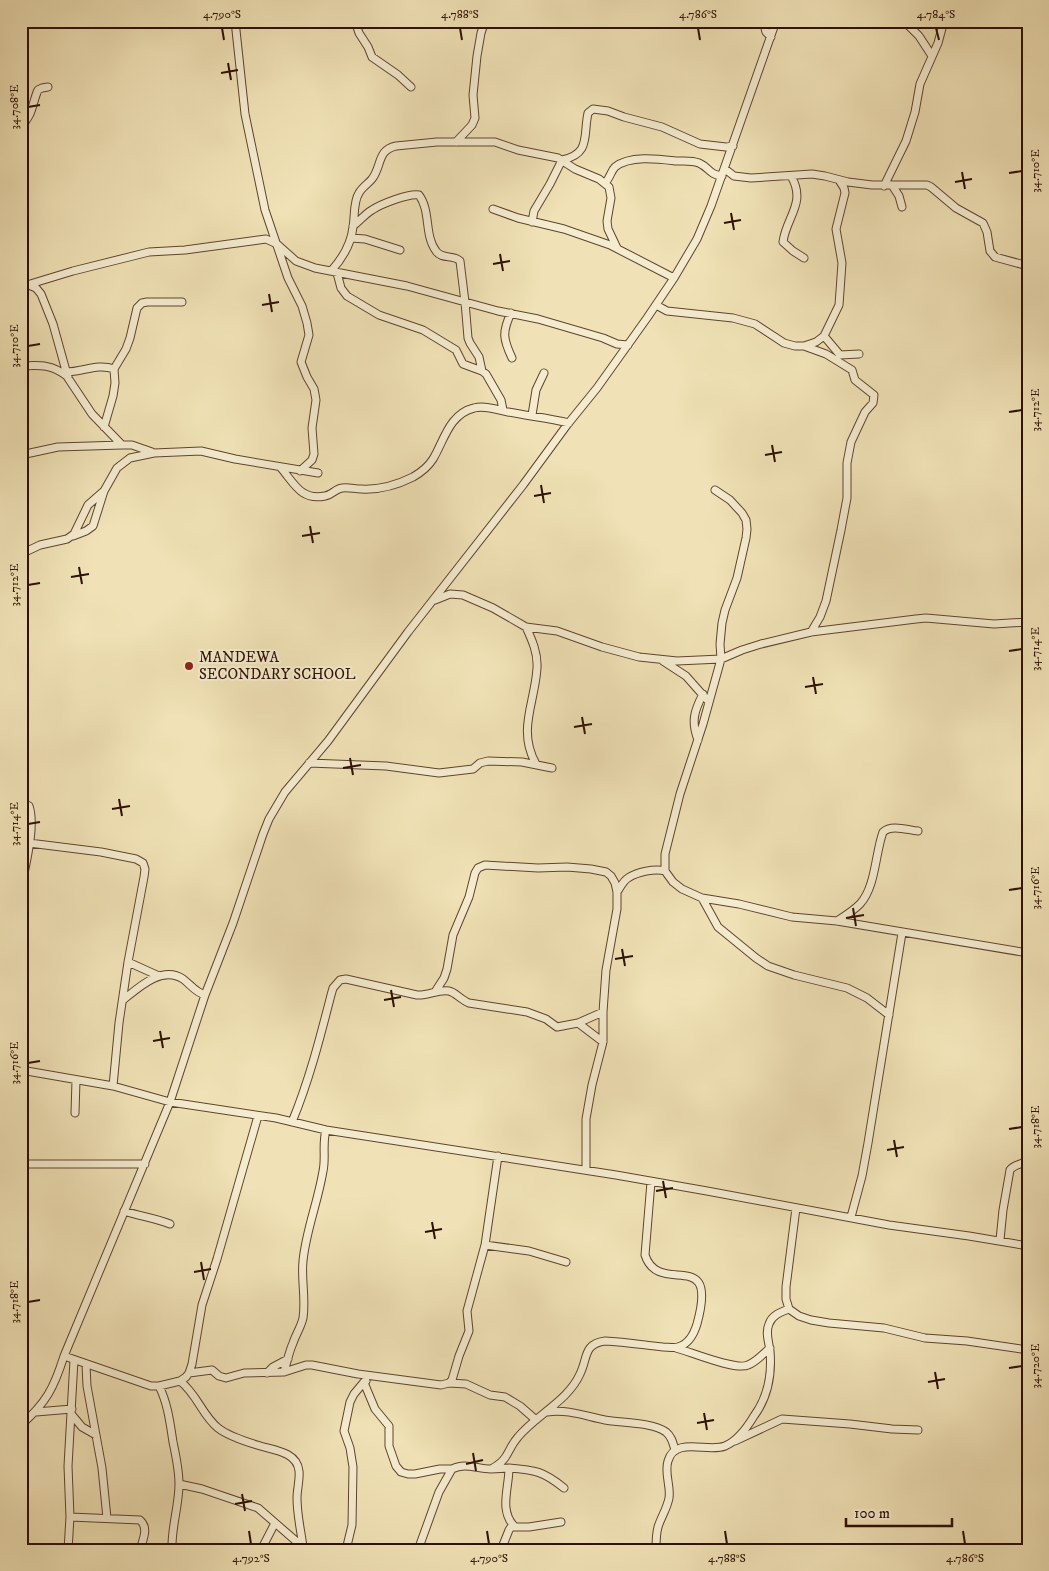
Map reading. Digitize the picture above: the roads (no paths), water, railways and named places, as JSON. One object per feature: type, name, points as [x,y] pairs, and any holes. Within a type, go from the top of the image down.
[{"type":"street","points":[[234,21],[246,114],[265,210],[288,278],[302,306],[309,330],[301,362],[315,394],[312,428],[315,450],[312,460],[300,470]]},
{"type":"street","points":[[355,21],[359,33],[372,57],[398,75],[411,87]]},
{"type":"street","points":[[456,142],[472,125],[475,118],[473,95],[477,56],[484,21]]},
{"type":"street","points":[[763,21],[766,32],[771,37]]},
{"type":"street","points":[[21,1426],[46,1399],[55,1381],[170,1102],[205,995],[233,923],[269,819],[286,792],[328,741],[568,423],[597,388],[674,278],[701,231],[724,172],[776,21]]},
{"type":"street","points":[[904,21],[919,36],[932,56]]},
{"type":"street","points":[[888,186],[906,142],[915,112],[920,84],[938,43],[944,21]]},
{"type":"street","points":[[21,126],[26,122],[32,111],[38,90],[48,87]]},
{"type":"street","points":[[562,160],[575,157],[579,152],[585,141],[588,114],[593,109],[608,111],[662,127],[700,144],[733,146]]},
{"type":"street","points":[[334,272],[347,250],[351,238],[356,201],[359,193],[374,177],[386,149],[413,144],[495,142],[518,150],[562,160],[575,169],[599,179],[609,187],[611,198],[607,216],[608,229],[616,248]]},
{"type":"street","points":[[605,183],[616,166],[634,160],[648,159],[698,163],[714,175],[724,172],[734,176],[751,178],[812,174],[865,185],[918,184],[931,187],[951,204],[982,224],[987,232],[990,251],[995,257],[1028,266]]},
{"type":"street","points":[[532,222],[534,211],[562,160]]},
{"type":"street","points":[[791,176],[797,186],[798,198],[783,242],[804,258]]},
{"type":"street","points":[[656,305],[668,311],[720,316],[756,324],[784,343],[794,346],[804,346],[816,342],[824,336],[840,302],[842,263],[836,229],[845,193],[839,180]]},
{"type":"street","points":[[888,186],[899,196],[902,207]]},
{"type":"street","points":[[354,226],[371,210],[394,200],[415,194],[419,195],[424,206],[435,250],[442,256],[455,258],[460,261],[466,302],[468,338],[479,356],[482,371]]},
{"type":"street","points":[[493,209],[512,217],[564,229],[616,248],[674,278]]},
{"type":"street","points":[[351,238],[365,239],[400,250]]},
{"type":"street","points":[[23,286],[149,252],[203,248],[261,239],[270,240],[296,260],[315,268],[406,286],[554,323],[617,344],[628,345]]},
{"type":"street","points":[[334,272],[341,288],[351,299],[379,315],[423,330],[456,350],[463,364],[486,374],[501,400],[503,410]]},
{"type":"street","points":[[23,286],[36,288],[41,294],[53,324],[67,375],[92,414],[122,445]]},
{"type":"street","points":[[104,427],[113,396],[115,383],[114,369],[126,349],[137,308],[147,302],[182,302]]},
{"type":"street","points":[[511,313],[506,323],[504,337],[505,345],[512,358]]},
{"type":"street","points":[[824,336],[840,354],[859,354]]},
{"type":"street","points":[[804,346],[826,354],[850,368],[854,372],[855,380],[872,394],[874,398],[873,403],[865,412],[858,425],[851,442],[841,530],[826,601],[820,617],[811,632]]},
{"type":"street","points":[[21,366],[48,366],[67,375],[96,366],[114,369]]},
{"type":"street","points":[[532,415],[536,390],[544,373]]},
{"type":"street","points":[[280,468],[302,494],[325,496],[342,488],[371,489],[390,485],[424,470],[432,461],[442,437],[454,421],[468,410],[480,407],[568,423]]},
{"type":"street","points":[[21,455],[58,448],[122,445],[132,445],[154,453]]},
{"type":"street","points":[[21,554],[40,545],[66,539],[86,531],[92,526],[104,491],[117,468],[124,461],[141,455],[201,451],[235,460],[318,473]]},
{"type":"street","points":[[665,872],[665,854],[680,794],[698,740],[721,659],[722,623],[737,578],[747,529],[746,520],[742,513],[730,500],[714,490]]},
{"type":"street","points":[[70,537],[76,531],[88,505],[104,491]]},
{"type":"street","points":[[433,601],[450,594],[462,595],[493,608],[526,626],[557,631],[622,652],[661,660],[721,659],[761,644],[811,632],[926,618],[994,624],[1028,622]]},
{"type":"street","points":[[526,626],[533,640],[537,668],[526,737],[531,755],[536,764]]},
{"type":"street","points":[[661,660],[681,673],[709,702]]},
{"type":"street","points":[[698,740],[693,726],[698,702],[703,694]]},
{"type":"street","points":[[309,763],[386,766],[439,773],[473,769],[480,763],[488,761],[522,762],[552,768]]},
{"type":"street","points":[[21,802],[30,806],[32,814],[21,888]]},
{"type":"street","points":[[837,921],[858,906],[864,898],[871,881],[882,832],[887,828],[918,832]]},
{"type":"street","points":[[29,843],[101,852],[136,859],[143,863],[145,870],[128,962],[113,1086]]},
{"type":"street","points":[[435,992],[447,970],[452,935],[469,897],[475,873],[481,866],[538,868],[567,866],[601,871],[611,876],[617,892],[617,909],[606,970],[603,1042],[586,1119],[586,1170]]},
{"type":"street","points":[[617,892],[626,879],[659,870],[665,872],[682,889],[702,898],[739,904],[792,917],[837,921],[1028,953]]},
{"type":"street","points":[[702,898],[718,927],[768,966],[794,975],[832,983],[853,990],[889,1015]]},
{"type":"street","points":[[851,1217],[862,1176],[902,933]]},
{"type":"street","points":[[128,962],[159,976]]},
{"type":"street","points":[[123,1000],[149,981],[159,976],[170,974],[182,978],[197,992],[205,995]]},
{"type":"street","points":[[292,1122],[317,1049],[331,995],[340,980],[346,979],[424,996],[435,992],[448,991],[469,1003],[527,1012],[546,1019],[557,1027],[578,1023],[603,1012]]},
{"type":"street","points":[[578,1023],[603,1042]]},
{"type":"street","points":[[21,1070],[113,1086],[170,1102],[292,1122],[326,1130],[586,1170],[707,1190],[889,1225],[1000,1240],[1028,1246]]},
{"type":"street","points":[[75,1113],[76,1080]]},
{"type":"street","points":[[64,1356],[143,1384],[159,1386],[180,1381],[189,1373],[202,1305],[258,1116]]},
{"type":"street","points":[[284,1372],[292,1344],[300,1330],[303,1318],[303,1255],[309,1223],[323,1172],[323,1147],[326,1130]]},
{"type":"street","points":[[449,1383],[452,1380],[469,1331],[467,1311],[484,1245],[498,1156]]},
{"type":"street","points":[[1000,1240],[1004,1201],[1010,1170],[1012,1167],[1028,1160]]},
{"type":"street","points":[[21,1164],[144,1164]]},
{"type":"street","points":[[651,1182],[645,1255],[648,1262],[654,1269],[664,1274],[693,1277],[699,1283],[702,1297],[693,1336],[676,1348]]},
{"type":"street","points":[[796,1208],[786,1299],[790,1309],[799,1316],[829,1323],[896,1330],[925,1338],[967,1341],[1028,1350]]},
{"type":"street","points":[[124,1211],[170,1224]]},
{"type":"street","points":[[484,1245],[522,1250],[566,1262]]},
{"type":"street","points":[[730,1443],[752,1419],[765,1398],[770,1373],[770,1348],[767,1334],[769,1324],[776,1315],[790,1309]]},
{"type":"street","points":[[490,1468],[506,1458],[518,1438],[575,1383],[580,1375],[590,1346],[597,1342],[622,1342],[676,1348],[738,1366],[744,1366],[753,1362],[770,1348]]},
{"type":"street","points":[[267,1373],[288,1358]]},
{"type":"street","points":[[68,1550],[70,1517],[68,1466],[74,1360]]},
{"type":"street","points":[[86,1365],[87,1386],[102,1468],[107,1518]]},
{"type":"street","points":[[189,1373],[212,1370],[219,1376],[226,1378],[244,1373],[284,1372],[312,1365],[370,1376],[434,1384],[466,1384],[490,1395],[504,1397],[520,1406],[536,1420]]},
{"type":"street","points":[[346,1550],[352,1526],[353,1466],[350,1448],[344,1431],[352,1398],[370,1376]]},
{"type":"street","points":[[180,1381],[187,1386],[218,1428],[242,1440],[291,1456],[299,1472],[298,1512],[305,1549]]},
{"type":"street","points":[[364,1382],[375,1409],[389,1426],[389,1446],[396,1466],[401,1472],[415,1474],[461,1466],[509,1468],[540,1472],[552,1478],[564,1488]]},
{"type":"street","points":[[159,1386],[169,1418],[179,1484],[172,1532],[172,1550]]},
{"type":"street","points":[[36,1412],[72,1412]]},
{"type":"street","points":[[72,1412],[82,1427],[96,1435]]},
{"type":"street","points":[[547,1412],[572,1412],[606,1420],[657,1428],[666,1432],[672,1439],[675,1450]]},
{"type":"street","points":[[656,1550],[658,1526],[669,1498],[666,1474],[667,1462],[670,1454],[675,1450],[689,1446],[716,1448],[782,1420],[918,1430]]},
{"type":"street","points":[[509,1468],[505,1506],[508,1517],[514,1526]]},
{"type":"street","points":[[418,1550],[436,1501],[452,1469]]},
{"type":"street","points":[[179,1484],[216,1493],[258,1508],[305,1549]]},
{"type":"street","points":[[70,1517],[130,1518],[142,1522],[145,1529],[140,1550]]},
{"type":"street","points":[[501,1550],[508,1530],[514,1526],[523,1527],[561,1522]]},
{"type":"street","points":[[261,1550],[274,1523]]},
{"type":"place","name":"MANDEWA SECONDARY SCHOOL","points":[[189,666]]}]
